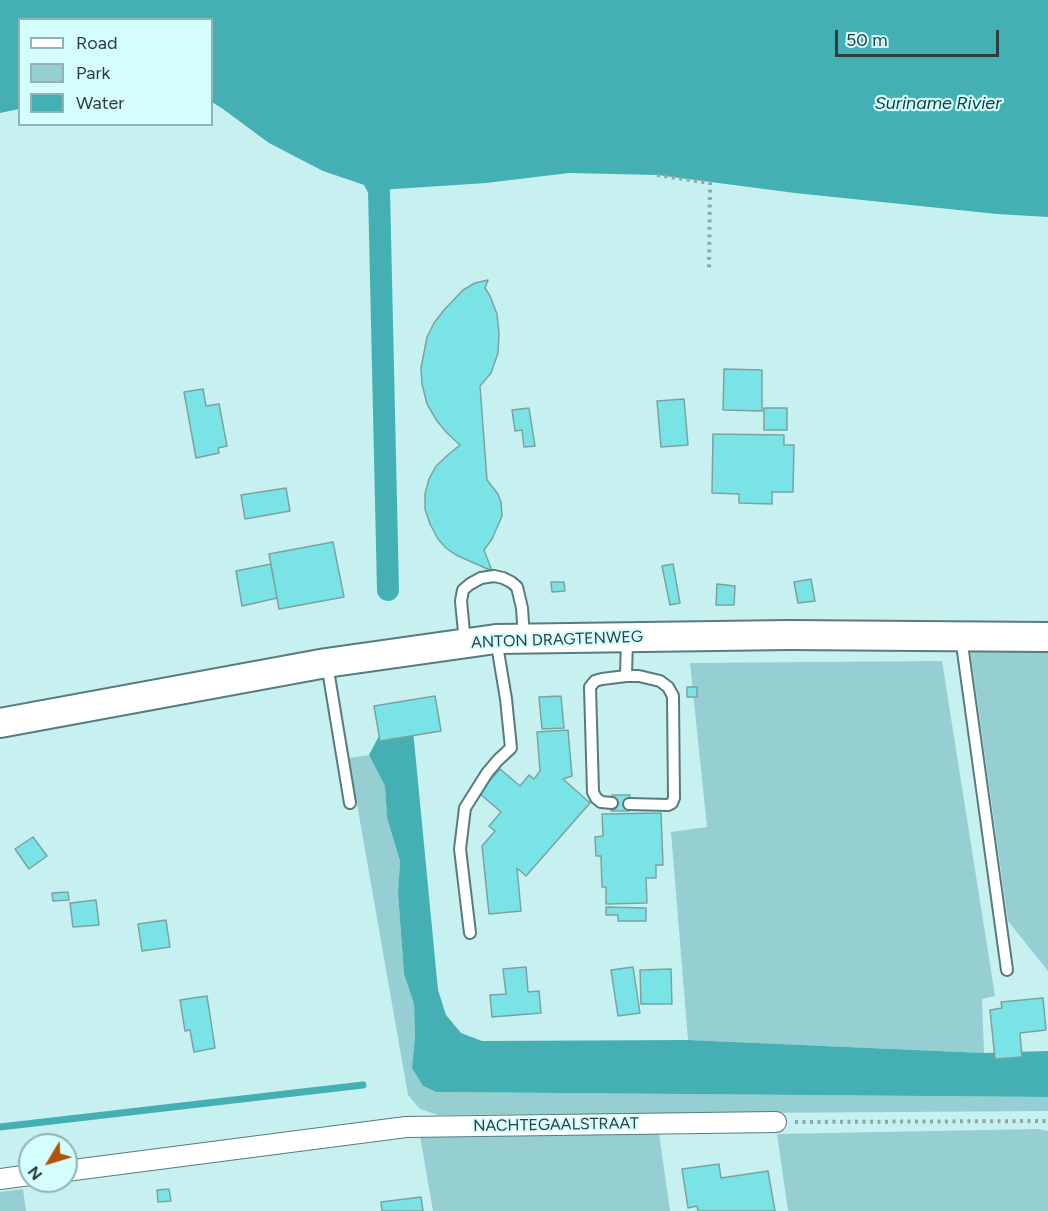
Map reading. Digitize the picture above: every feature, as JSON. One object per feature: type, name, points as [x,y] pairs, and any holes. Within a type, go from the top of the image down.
[{"type":"main road","name":"ANTON DRAGTENWEG","points":[[0,723],[326,663],[496,639],[789,634],[1048,638]]},
{"type":"street","name":"NACHTEGAALSTRAAT","points":[[78,1169],[406,1127],[776,1122]]},
{"type":"street","points":[[0,1179],[18,1177]]},
{"type":"lane","points":[[465,643],[461,601],[463,590],[481,578],[494,576],[503,578],[517,587],[522,608],[524,639]]},
{"type":"lane","points":[[626,676],[627,637]]},
{"type":"lane","points":[[961,637],[1007,970]]},
{"type":"lane","points":[[470,933],[460,849],[465,808],[487,773],[511,747],[496,639]]},
{"type":"lane","points":[[326,663],[350,803]]},
{"type":"lane","points":[[612,803],[601,802],[593,792],[590,687],[595,681],[602,679],[639,676],[660,681],[668,687],[673,696],[674,798],[668,805],[629,804]]},
{"type":"path","points":[[657,175],[710,183],[709,270]]},
{"type":"path","points":[[776,1122],[1048,1121]]},
{"type":"green space","points":[[970,648],[1048,650],[1048,971],[1008,921]]},
{"type":"green space","points":[[942,661],[995,996],[982,999],[984,1053],[688,1040],[671,832],[707,827],[690,663]]},
{"type":"green space","points":[[369,755],[385,786],[387,818],[400,861],[398,893],[404,974],[414,1004],[415,1037],[412,1068],[423,1086],[436,1092],[1048,1097],[1048,1111],[438,1115],[420,1109],[408,1095],[349,758]]},
{"type":"green space","points":[[1038,1129],[1048,1131],[1048,1211],[788,1211],[777,1134]]},
{"type":"green space","points":[[659,1133],[670,1211],[433,1211],[420,1136]]},
{"type":"green space","points":[[18,1190],[18,1193],[24,1193],[26,1211],[0,1211],[0,1192]]},
{"type":"water","name":"Suriname Rivier","points":[[0,0],[1048,0],[1048,217],[997,214],[795,193],[657,175],[569,173],[486,183],[379,190],[323,171],[269,143],[213,103],[213,18],[18,18],[18,109],[0,113]]},
{"type":"water","points":[[413,730],[438,990],[446,1015],[461,1033],[482,1041],[688,1040],[984,1053],[1048,1051],[1048,1097],[436,1092],[423,1086],[412,1068],[415,1037],[414,1004],[404,974],[398,893],[400,861],[387,818],[385,786],[369,755],[379,736]]},
{"type":"building","points":[[488,280],[485,288],[497,314],[498,353],[491,373],[480,386],[487,480],[498,494],[502,516],[492,539],[484,550],[492,571],[446,548],[430,524],[425,509],[425,494],[429,479],[436,466],[460,445],[437,421],[427,404],[421,368],[427,337],[434,323],[463,290],[475,283]]},
{"type":"building","points":[[724,369],[762,370],[762,411],[723,410]]},
{"type":"building","points":[[203,389],[206,406],[219,404],[227,446],[218,448],[219,453],[196,458],[184,392]]},
{"type":"building","points":[[684,399],[688,445],[661,447],[657,401]]},
{"type":"building","points":[[529,408],[535,446],[524,447],[522,430],[515,431],[512,410]]},
{"type":"building","points":[[764,408],[787,408],[787,430],[764,430]]},
{"type":"building","points":[[713,434],[784,435],[784,445],[794,445],[793,492],[772,492],[772,504],[739,503],[739,494],[712,493]]},
{"type":"building","points":[[286,488],[290,511],[245,519],[241,495]]},
{"type":"building","points":[[333,542],[344,597],[279,609],[269,554]]},
{"type":"building","points":[[271,564],[277,598],[242,606],[236,571]]},
{"type":"building","points":[[673,564],[680,603],[670,605],[662,566]]},
{"type":"building","points":[[811,579],[815,601],[798,603],[794,582]]},
{"type":"building","points":[[551,582],[564,582],[565,591],[552,592]]},
{"type":"building","points":[[717,584],[735,586],[734,605],[716,605]]},
{"type":"building","points":[[687,687],[697,687],[697,697],[687,697]]},
{"type":"building","points":[[435,696],[441,731],[380,741],[374,706]]},
{"type":"building","points":[[561,696],[564,728],[542,729],[539,697]]},
{"type":"building","points":[[568,730],[572,776],[563,779],[590,803],[526,876],[517,868],[521,911],[489,914],[482,846],[495,831],[489,826],[501,812],[479,793],[500,769],[520,786],[529,775],[534,779],[540,771],[537,732]]},
{"type":"building","points":[[612,795],[630,795],[629,811],[611,811]]},
{"type":"building","points":[[661,813],[663,865],[656,865],[656,878],[646,878],[647,903],[606,904],[606,887],[602,887],[601,856],[596,856],[595,837],[603,836],[602,814]]},
{"type":"building","points":[[33,837],[47,856],[29,869],[15,849]]},
{"type":"building","points":[[68,892],[69,900],[53,901],[52,893]]},
{"type":"building","points":[[96,900],[99,925],[73,927],[70,903]]},
{"type":"building","points":[[606,907],[646,908],[646,921],[618,921],[618,915],[606,915]]},
{"type":"building","points":[[166,920],[170,947],[142,951],[138,924]]},
{"type":"building","points":[[526,967],[528,992],[539,991],[541,1013],[492,1017],[490,995],[506,994],[503,969]]},
{"type":"building","points":[[633,967],[640,1013],[618,1016],[611,970]]},
{"type":"building","points":[[671,969],[672,1004],[641,1004],[640,970]]},
{"type":"building","points":[[207,996],[215,1048],[194,1052],[190,1030],[185,1031],[180,1000]]},
{"type":"building","points":[[1043,998],[1046,1030],[1020,1033],[1022,1057],[995,1059],[990,1010],[1002,1008],[1001,1002]]},
{"type":"building","points":[[719,1164],[721,1178],[768,1171],[775,1211],[698,1211],[697,1206],[688,1208],[682,1169]]},
{"type":"building","points":[[169,1189],[171,1201],[158,1202],[157,1190]]},
{"type":"building","points":[[421,1197],[423,1211],[382,1211],[381,1202]]},
{"type":"waterway","points":[[365,163],[379,190],[388,590]]},
{"type":"waterway","points":[[0,1127],[363,1085]]}]
